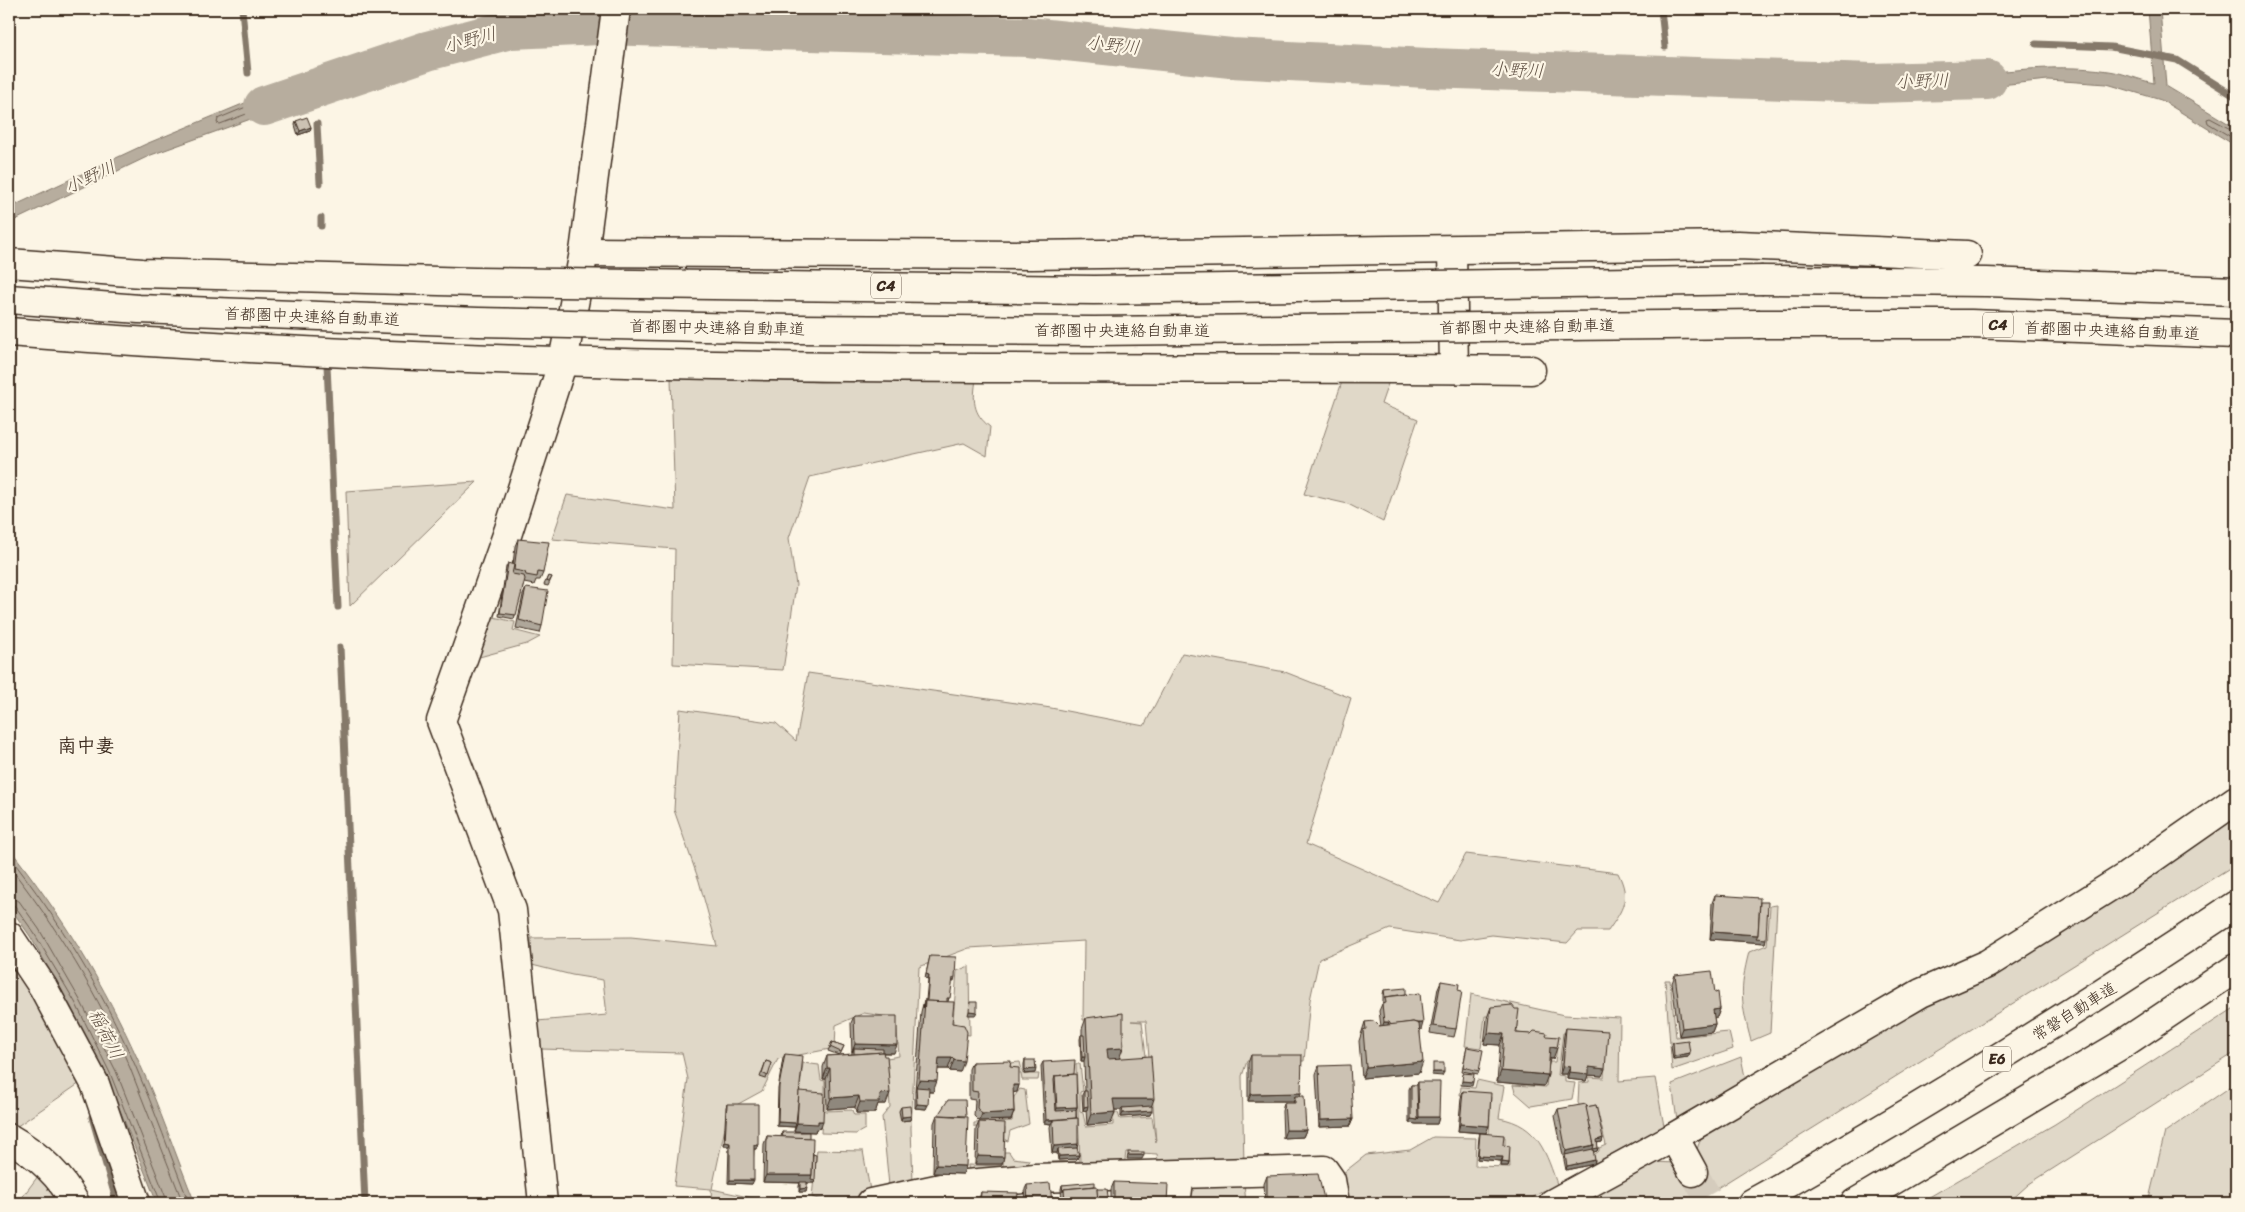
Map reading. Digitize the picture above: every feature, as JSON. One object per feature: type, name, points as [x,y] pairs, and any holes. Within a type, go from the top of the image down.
[{"type":"main road","points":[[543,1203],[512,910],[441,721],[508,532],[562,361],[584,252],[617,11]]},
{"type":"main road","points":[[584,252],[1031,255],[1738,245],[1967,255]]},
{"type":"main road","points":[[1452,250],[1454,369]]},
{"type":"main road","name":"C4","points":[[9,263],[142,273],[475,282],[1094,290],[1763,280],[1987,282],[2236,291]]},
{"type":"main road","name":"首都圏中央連絡自動車道","points":[[9,299],[139,309],[478,322],[785,328],[1094,331],[1760,324],[1971,324],[2236,334]]},
{"type":"main road","points":[[9,332],[268,349],[562,361],[775,366],[1531,370]]},
{"type":"main road","points":[[1553,1203],[1674,1137],[1921,993],[1987,964],[2127,876],[2236,800]]},
{"type":"main road","name":"常磐自動車道","points":[[1752,1203],[1978,1071],[2092,1001],[2236,905]]},
{"type":"main road","points":[[9,936],[51,1002],[95,1084],[136,1203]]},
{"type":"main road","points":[[1855,1203],[2121,1045],[2236,968]]},
{"type":"main road","points":[[1674,1137],[1693,1172]]},
{"type":"main road","points":[[9,1138],[27,1148],[48,1166],[65,1184],[75,1203]]},
{"type":"main road","points":[[872,1203],[954,1184],[1035,1178],[1324,1170],[1331,1180],[1335,1203]]},
{"type":"main road","points":[[1176,1203],[1180,1175]]},
{"type":"shaded area","points":[[1344,376],[1390,378],[1381,404],[1418,419],[1383,522],[1348,504],[1304,494]]},
{"type":"shaded area","points":[[671,378],[819,382],[976,379],[975,406],[980,417],[990,427],[987,456],[964,443],[810,477],[789,538],[796,585],[783,670],[673,664],[675,549],[552,539],[567,495],[675,510]]},
{"type":"shaded area","points":[[477,482],[350,606],[346,491]]},
{"type":"shaded area","points":[[489,616],[515,622],[513,630],[540,637],[527,644],[472,659]]},
{"type":"shaded area","points":[[1182,653],[1285,672],[1351,698],[1306,844],[1439,903],[1466,854],[1618,873],[1625,897],[1618,916],[1608,931],[1578,931],[1567,943],[1492,935],[1460,940],[1390,929],[1319,959],[1310,1000],[1304,1061],[1247,1061],[1242,1076],[1244,1165],[1159,1167],[1157,1154],[1126,1152],[1124,1167],[1056,1168],[1047,1162],[1080,1161],[1076,1064],[1080,1064],[1083,1091],[1080,1092],[1080,1112],[1083,1113],[1086,1127],[1113,1125],[1113,1113],[1118,1113],[1120,1119],[1152,1117],[1156,1142],[1146,1021],[1131,1021],[1142,1022],[1147,1065],[1121,1061],[1120,1050],[1124,1045],[1120,1020],[1083,1020],[1084,941],[969,948],[919,967],[911,1128],[913,1182],[889,1185],[882,1117],[890,1107],[887,1058],[899,1056],[896,1018],[864,1013],[836,1025],[835,1048],[778,1059],[762,1091],[729,1109],[712,1189],[775,1203],[712,1203],[711,1189],[674,1186],[688,1079],[682,1053],[541,1049],[537,1021],[607,1015],[603,980],[572,975],[532,965],[531,938],[631,937],[717,946],[699,881],[674,810],[680,709],[776,723],[796,741],[808,673],[1051,708],[1144,726]]},
{"type":"shaded area","points":[[2236,811],[2236,864],[1714,1190],[1696,1152],[1702,1135]]},
{"type":"shaded area","points":[[1777,905],[1770,1033],[1751,1041],[1742,997],[1746,965],[1749,952],[1767,945],[1770,906]]},
{"type":"shaded area","points":[[9,951],[83,1081],[13,1129],[9,1127]]},
{"type":"shaded area","points":[[969,966],[970,1035],[952,1033],[957,971]]},
{"type":"shaded area","points":[[1665,980],[1670,980],[1676,1037],[1729,1032],[1733,1049],[1672,1070]]},
{"type":"shaded area","points":[[1471,994],[1564,1015],[1620,1018],[1619,1081],[1655,1078],[1664,1126],[1595,1163],[1594,1155],[1599,1151],[1599,1148],[1606,1145],[1596,1105],[1581,1108],[1578,1103],[1579,1083],[1589,1082],[1589,1077],[1604,1078],[1606,1037],[1563,1033],[1558,1075],[1565,1076],[1565,1082],[1575,1083],[1572,1099],[1531,1106],[1515,1092],[1513,1085],[1546,1087],[1549,1062],[1555,1062],[1557,1046],[1517,1037],[1517,1018],[1485,1016],[1481,1048],[1465,1046]]},
{"type":"shaded area","points":[[2236,1007],[2236,1052],[2029,1184],[2008,1203],[1919,1203],[2055,1124]]},
{"type":"shaded area","points":[[1741,1057],[1746,1082],[1677,1121],[1672,1084]]},
{"type":"shaded area","points":[[1020,1062],[1023,1074],[1039,1074],[1038,1080],[1022,1080],[1021,1074],[1012,1072],[1010,1063]]},
{"type":"shaded area","points":[[803,1063],[819,1065],[821,1080],[825,1081],[825,1111],[852,1110],[854,1115],[865,1115],[865,1129],[856,1134],[821,1133],[823,1101],[799,1096]]},
{"type":"shaded area","points":[[1477,1080],[1504,1086],[1499,1118],[1523,1127],[1539,1142],[1545,1152],[1558,1187],[1543,1191],[1524,1203],[1345,1203],[1338,1177],[1366,1155],[1410,1150],[1433,1137],[1476,1138],[1475,1166],[1510,1167],[1509,1148],[1505,1146],[1505,1137],[1489,1134],[1491,1097],[1460,1095],[1461,1087],[1475,1088]]},
{"type":"shaded area","points":[[2236,1083],[2236,1203],[2148,1203],[2165,1132]]},
{"type":"shaded area","points":[[1020,1089],[1025,1090],[1029,1124],[1010,1131],[1008,1141],[1005,1140],[1005,1128],[974,1127],[974,1123],[1012,1121],[1014,1097]]},
{"type":"shaded area","points":[[817,1150],[863,1151],[871,1196],[828,1202],[812,1197]]},
{"type":"shaded area","points":[[1004,1152],[1009,1152],[1013,1158],[1029,1160],[1026,1169],[969,1175],[968,1165],[1003,1166]]},
{"type":"shaded area","points":[[1654,1162],[1675,1163],[1698,1200],[1691,1203],[1573,1203]]},
{"type":"shaded area","points":[[41,1172],[64,1203],[18,1203]]},
{"type":"shaded area","points":[[1244,1183],[1246,1203],[1185,1203],[1190,1185]]},
{"type":"water","points":[[2148,9],[2160,9],[2166,86],[2236,128],[2236,146],[2161,100],[2107,84],[2048,80],[1990,86],[1924,81],[1992,72],[2063,68],[2109,71],[2154,83]]},
{"type":"water","points":[[313,82],[317,95],[151,155],[9,223],[9,208],[146,144],[257,98],[260,101]]},
{"type":"water","name":"稲荷川","points":[[9,848],[64,924],[112,1005],[147,1079],[195,1203],[157,1203],[106,1075],[70,1005],[30,936],[9,906]]},
{"type":"building","points":[[307,117],[311,127],[300,131],[296,121]]},
{"type":"building","points":[[518,539],[549,542],[543,573],[538,572],[537,577],[514,570]]},
{"type":"building","points":[[508,563],[514,565],[512,574],[524,576],[525,579],[516,615],[500,613]]},
{"type":"building","points":[[548,576],[552,577],[549,582],[546,581]]},
{"type":"building","points":[[526,588],[548,591],[542,626],[519,620]]},
{"type":"building","points":[[1715,895],[1760,898],[1758,935],[1712,932]]},
{"type":"building","points":[[1760,902],[1768,902],[1766,939],[1756,938],[1758,935]]},
{"type":"building","points":[[930,956],[956,957],[955,977],[953,978],[950,998],[947,998],[947,1002],[925,1001],[923,1008],[924,1000],[927,1000],[929,975],[926,974]]},
{"type":"building","points":[[1712,971],[1715,993],[1718,992],[1720,1009],[1713,1010],[1715,1024],[1682,1028],[1675,975]]},
{"type":"building","points":[[1441,981],[1459,984],[1458,990],[1462,991],[1456,1029],[1433,1026]]},
{"type":"building","points":[[1406,988],[1406,994],[1385,998],[1384,990]]},
{"type":"building","points":[[1420,993],[1423,1023],[1413,1022],[1391,1025],[1389,1022],[1384,1022],[1382,1004],[1386,1003],[1385,997]]},
{"type":"building","points":[[925,1001],[954,1002],[952,1023],[964,1025],[967,1032],[964,1061],[952,1058],[939,1058],[937,1081],[919,1080]]},
{"type":"building","points":[[970,1002],[977,1002],[977,1012],[969,1011]]},
{"type":"building","points":[[1512,1005],[1515,1009],[1519,1009],[1516,1033],[1531,1034],[1534,1031],[1547,1033],[1546,1036],[1559,1037],[1557,1048],[1550,1047],[1548,1075],[1501,1071],[1504,1034],[1488,1033],[1491,1007]]},
{"type":"building","points":[[1123,1013],[1123,1048],[1107,1049],[1108,1059],[1151,1056],[1154,1099],[1113,1099],[1115,1112],[1091,1114],[1086,1018]]},
{"type":"building","points":[[854,1016],[897,1016],[897,1045],[855,1044]]},
{"type":"building","points":[[1374,1021],[1379,1026],[1413,1022],[1419,1024],[1423,1062],[1366,1067],[1363,1030],[1366,1029],[1365,1022]]},
{"type":"building","points":[[1566,1028],[1608,1031],[1605,1069],[1589,1067],[1589,1074],[1569,1072],[1570,1067],[1563,1066]]},
{"type":"building","points":[[1081,1035],[1084,1035],[1085,1057],[1082,1057]]},
{"type":"building","points":[[1688,1040],[1690,1053],[1674,1056],[1673,1042]]},
{"type":"building","points":[[832,1042],[844,1046],[841,1052],[830,1047]]},
{"type":"building","points":[[1467,1047],[1483,1050],[1479,1071],[1463,1067]]},
{"type":"building","points":[[854,1048],[883,1049],[883,1052],[854,1054]]},
{"type":"building","points":[[883,1052],[884,1056],[887,1056],[890,1093],[880,1094],[879,1102],[860,1102],[859,1096],[831,1098],[830,1068],[827,1068],[827,1056]]},
{"type":"building","points":[[785,1054],[803,1056],[796,1123],[778,1122],[779,1086]]},
{"type":"building","points":[[1251,1055],[1302,1055],[1301,1093],[1251,1094]]},
{"type":"building","points":[[1025,1060],[1035,1060],[1036,1069],[1025,1070]]},
{"type":"building","points":[[1075,1060],[1074,1074],[1055,1076],[1054,1080],[1056,1111],[1076,1110],[1076,1118],[1046,1120],[1043,1062]]},
{"type":"building","points":[[766,1061],[772,1063],[768,1076],[762,1073]]},
{"type":"building","points":[[1011,1061],[1010,1067],[1019,1068],[1019,1085],[1013,1085],[1014,1112],[982,1114],[977,1108],[978,1092],[972,1091],[972,1062]]},
{"type":"building","points":[[1433,1063],[1444,1063],[1444,1072],[1433,1072]]},
{"type":"building","points":[[1350,1065],[1353,1119],[1321,1120],[1319,1066]]},
{"type":"building","points":[[1463,1073],[1474,1074],[1473,1082],[1462,1081]]},
{"type":"building","points":[[1076,1074],[1077,1107],[1057,1108],[1055,1076]]},
{"type":"building","points":[[1418,1082],[1440,1082],[1439,1117],[1419,1117]]},
{"type":"building","points":[[1411,1085],[1417,1085],[1418,1120],[1411,1119]]},
{"type":"building","points":[[916,1087],[929,1088],[928,1105],[917,1104]]},
{"type":"building","points":[[799,1091],[824,1093],[823,1121],[818,1121],[818,1124],[797,1123]]},
{"type":"building","points":[[1084,1091],[1087,1091],[1088,1106],[1084,1107]]},
{"type":"building","points":[[1463,1091],[1491,1093],[1489,1126],[1460,1124]]},
{"type":"building","points":[[1295,1096],[1304,1096],[1306,1130],[1286,1130],[1284,1103],[1295,1103]]},
{"type":"building","points":[[948,1100],[965,1100],[966,1116],[938,1115]]},
{"type":"building","points":[[727,1104],[758,1104],[758,1145],[754,1145],[754,1180],[730,1180],[730,1143],[725,1142]]},
{"type":"building","points":[[1586,1104],[1594,1145],[1566,1151],[1558,1109]]},
{"type":"building","points":[[1596,1105],[1603,1138],[1597,1140],[1598,1148],[1593,1149],[1594,1145],[1586,1107]]},
{"type":"building","points":[[910,1106],[911,1116],[902,1117],[901,1107]]},
{"type":"building","points":[[1152,1106],[1152,1111],[1123,1113],[1122,1108]]},
{"type":"building","points":[[937,1115],[968,1117],[966,1166],[936,1165]]},
{"type":"building","points":[[1078,1118],[1078,1144],[1054,1146],[1053,1120]]},
{"type":"building","points":[[979,1122],[1005,1123],[1004,1157],[978,1156]]},
{"type":"building","points":[[782,1132],[809,1132],[809,1138],[783,1137]]},
{"type":"building","points":[[1480,1133],[1504,1135],[1503,1145],[1510,1146],[1509,1163],[1502,1162],[1503,1157],[1478,1156]]},
{"type":"building","points":[[767,1136],[813,1138],[812,1175],[766,1175]]},
{"type":"building","points":[[1077,1148],[1079,1155],[1059,1156],[1058,1149]]},
{"type":"building","points":[[1593,1149],[1595,1160],[1567,1166],[1565,1155]]},
{"type":"building","points":[[1128,1152],[1144,1152],[1144,1155],[1128,1155]]},
{"type":"building","points":[[813,1154],[816,1155],[815,1180],[811,1179]]},
{"type":"building","points":[[1318,1174],[1325,1203],[1267,1203],[1267,1176]]},
{"type":"building","points":[[800,1182],[807,1182],[807,1188],[800,1189]]},
{"type":"building","points":[[1095,1182],[1095,1186],[1064,1189],[1063,1192],[1062,1185]]},
{"type":"building","points":[[1114,1182],[1168,1184],[1167,1203],[1114,1203]]},
{"type":"building","points":[[1050,1183],[1052,1203],[1028,1203],[1027,1185]]},
{"type":"building","points":[[1097,1186],[1098,1203],[1065,1203],[1064,1189]]},
{"type":"building","points":[[1097,1189],[1107,1189],[1109,1203],[1098,1203]]},
{"type":"building","points":[[981,1192],[1018,1193],[1017,1203],[980,1203]]},
{"type":"waterway","points":[[242,9],[248,73]]},
{"type":"waterway","points":[[1661,9],[1665,47]]},
{"type":"waterway","name":"小野川","points":[[264,106],[427,51],[511,29],[600,25],[1028,37],[1231,58],[1428,68],[1872,83],[1987,80]]},
{"type":"waterway","points":[[2036,44],[2111,47],[2177,60],[2236,97]]},
{"type":"waterway","name":"小野川","points":[[1669,72],[1669,77]]},
{"type":"waterway","points":[[317,124],[320,183]]},
{"type":"waterway","points":[[321,218],[321,226]]},
{"type":"waterway","points":[[327,365],[338,607]]},
{"type":"waterway","points":[[340,647],[365,1203]]},
{"type":"waterway","points":[[92,1117],[117,1203]]},
{"type":"tunnel","points":[[1693,1172],[1711,1203]]},
{"type":"district","name":"南中妻","points":[[86,745]]}]
